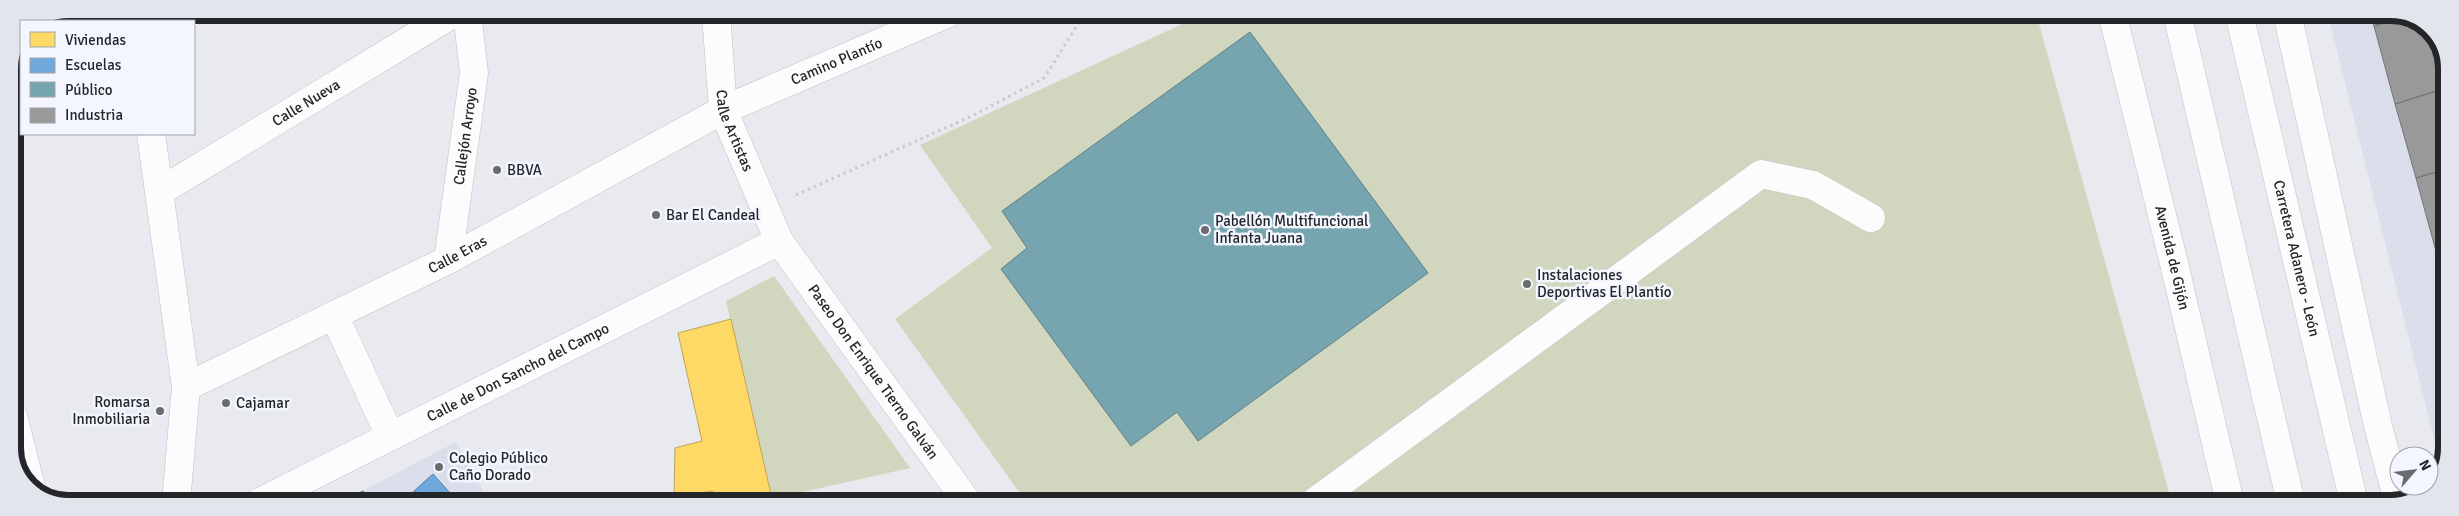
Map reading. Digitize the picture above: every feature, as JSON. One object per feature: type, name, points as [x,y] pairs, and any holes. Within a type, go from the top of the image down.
[{"type":"main road","name":"Calle Nueva","points":[[160,192],[441,21]]},
{"type":"main road","name":"Callejón Arroyo","points":[[448,260],[474,73],[468,21]]},
{"type":"main road","name":"Calle Artistas","points":[[717,21],[723,110],[779,241]]},
{"type":"main road","name":"Camino Plantío","points":[[723,110],[930,21]]},
{"type":"main road","name":"Avenida de Gijón","points":[[2114,21],[2228,495]]},
{"type":"main road","points":[[2179,21],[2289,495]]},
{"type":"main road","name":"Carretera Adanero - León","points":[[2241,21],[2352,495]]},
{"type":"main road","points":[[2289,21],[2378,426],[2396,494]]},
{"type":"main road","name":"Calle Eras","points":[[186,387],[448,260],[723,110]]},
{"type":"main road","points":[[151,135],[186,387],[177,495]]},
{"type":"main road","points":[[1324,495],[1761,174],[1813,185],[1871,218]]},
{"type":"main road","name":"Calle de Don Sancho del Campo","points":[[272,495],[779,241]]},
{"type":"main road","name":"Paseo Don Enrique Tierno Galván","points":[[779,241],[962,495]]},
{"type":"main road","points":[[334,315],[390,436]]},
{"type":"main road","points":[[21,448],[26,467]]},
{"type":"path","points":[[766,208],[972,116],[1044,78],[1081,21]]},
{"type":"shaded area","points":[[2330,21],[2390,21],[2409,25],[2419,31],[2430,42],[2438,66],[2438,446],[2436,446]]},
{"type":"shaded area","name":"Colegio Público Caño Dorado","points":[[456,442],[486,495],[354,495]]},
{"type":"green space","name":"Instalaciones Deportivas El Plantío","points":[[1189,21],[2038,21],[2170,495],[1021,495],[895,319],[992,248],[920,145]]},
{"type":"green space","points":[[774,276],[910,468],[790,495],[771,495],[726,301]]},
{"type":"building: Viviendas","points":[[731,319],[771,495],[714,495],[713,491],[674,495],[675,448],[702,441],[678,333]]},
{"type":"building: Escuelas","points":[[433,474],[452,495],[412,495],[414,491]]},
{"type":"building: Escuelas","points":[[363,491],[366,495],[354,495]]},
{"type":"building: Público","name":"Pabellón Multifuncional Infanta Juana","points":[[1250,32],[1428,273],[1198,441],[1177,412],[1131,446],[1001,269],[1027,248],[1002,211]]},
{"type":"building: Industria","points":[[2373,21],[2390,21],[2374,26]]},
{"type":"building: Industria","points":[[2390,21],[2400,22],[2409,25],[2426,37],[2437,59],[2438,91],[2395,104],[2374,26]]},
{"type":"building: Industria","points":[[2438,91],[2438,171],[2416,178],[2395,104]]},
{"type":"building: Industria","points":[[2438,171],[2437,255],[2416,178]]},
{"type":"place","name":"BBVA","points":[[497,170]]},
{"type":"place","name":"Bar El Candeal","points":[[656,215]]},
{"type":"place","name":"Pabellón Multifuncional Infanta Juana","points":[[1205,230]]},
{"type":"place","name":"Instalaciones Deportivas El Plantío","points":[[1527,284]]},
{"type":"place","name":"Cajamar","points":[[226,403]]},
{"type":"place","name":"Romarsa Inmobiliaria","points":[[160,411]]},
{"type":"place","name":"Colegio Público Caño Dorado","points":[[439,467]]}]
